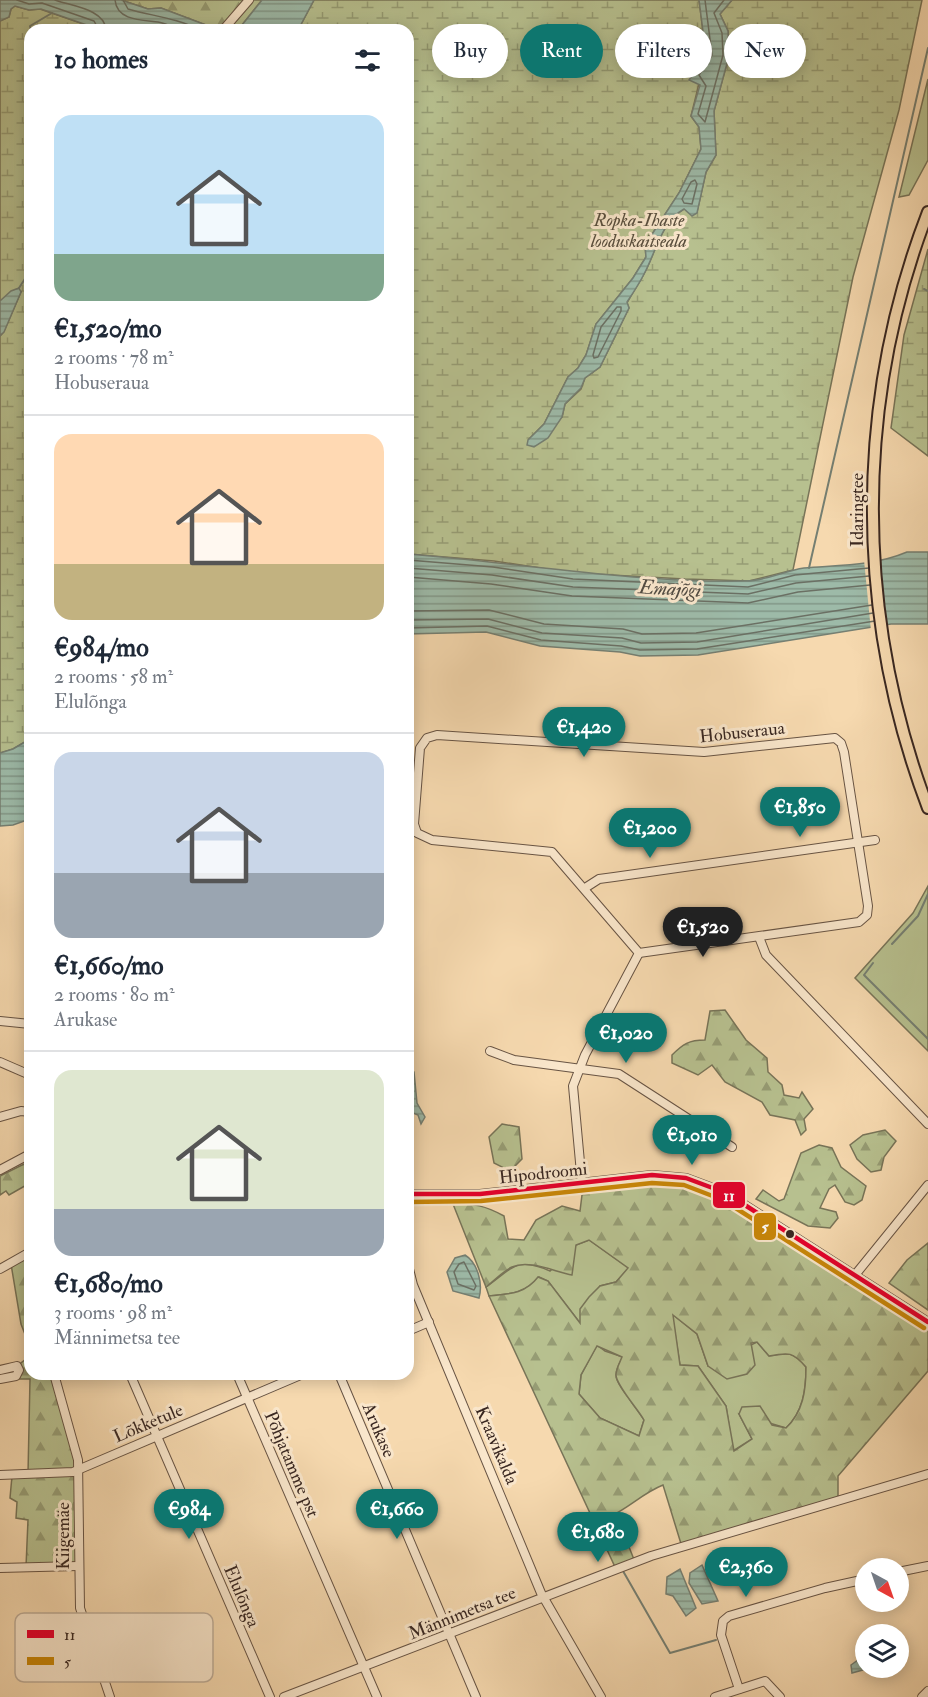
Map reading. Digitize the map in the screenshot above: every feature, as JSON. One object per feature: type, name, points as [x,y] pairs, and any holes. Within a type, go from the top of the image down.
[{"type":"main road","name":"Idaringtee","points":[[928,212],[898,305],[875,432],[872,523],[881,633],[903,731],[928,808]]},
{"type":"street","points":[[228,24],[249,0]]},
{"type":"street","name":"Hobuseraua","points":[[437,735],[704,753],[835,738],[841,742],[868,906],[864,919],[860,922],[639,953],[585,888],[563,861],[545,849],[432,840],[420,836],[414,824],[420,748],[423,741],[437,735]]},
{"type":"street","points":[[585,888],[591,882],[606,878],[875,840]]},
{"type":"street","points":[[759,937],[766,955],[928,1124]]},
{"type":"street","points":[[582,1184],[573,1086],[579,1069],[639,953]]},
{"type":"street","points":[[0,1021],[24,1023]]},
{"type":"street","points":[[490,1051],[514,1060],[619,1074],[732,1147]]},
{"type":"street","points":[[0,1062],[24,1072]]},
{"type":"street","points":[[0,1117],[9,1113],[24,1112]]},
{"type":"street","points":[[0,1170],[24,1157]]},
{"type":"street","name":"Hipodroomi","points":[[414,1194],[480,1194],[652,1175],[686,1178],[726,1193],[928,1322]]},
{"type":"street","points":[[855,1275],[928,1185]]},
{"type":"street","points":[[0,1269],[24,1255]]},
{"type":"street","name":"Kraavikalda","points":[[414,1281],[544,1597],[601,1697]]},
{"type":"street","points":[[414,1328],[429,1322]]},
{"type":"street","points":[[0,1370],[11,1365],[17,1366],[19,1370],[16,1376],[0,1379]]},
{"type":"street","name":"Kiigemäe","points":[[56,1380],[78,1460],[78,1566],[82,1613]]},
{"type":"street","name":"Elulõnga","points":[[133,1380],[270,1697]]},
{"type":"street","name":"Põhjatamme pst","points":[[240,1380],[377,1697]]},
{"type":"street","name":"Lõkketule","points":[[0,1475],[52,1475],[78,1470],[289,1380]]},
{"type":"street","name":"Arukase","points":[[342,1380],[476,1697]]},
{"type":"street","name":"Männimetsa tee","points":[[284,1697],[651,1556],[928,1474]]},
{"type":"street","points":[[0,1568],[78,1566]]},
{"type":"street","points":[[909,1570],[928,1566]]},
{"type":"street","points":[[739,1689],[722,1635],[723,1621],[729,1616],[855,1582]]},
{"type":"street","points":[[715,1697],[765,1681],[780,1697]]},
{"type":"street","name":"Kiigemäe","points":[[105,1682],[110,1697]]},
{"type":"street","points":[[922,1697],[928,1691]]},
{"type":"green space","points":[[121,0],[262,0],[243,24],[203,24],[161,8],[148,9]]},
{"type":"green space","name":"Ropka-Ihaste looduskaitseala","points":[[314,0],[699,0],[702,24],[615,24],[615,78],[700,78],[691,116],[699,127],[701,149],[679,193],[645,245],[646,257],[633,278],[596,324],[586,355],[578,368],[568,377],[544,424],[528,440],[562,417],[565,404],[581,389],[585,378],[600,367],[629,308],[627,303],[644,274],[664,229],[684,209],[697,212],[706,172],[716,155],[714,111],[724,74],[724,78],[806,78],[806,24],[725,24],[720,14],[732,0],[922,0],[899,110],[853,277],[793,570],[749,581],[685,579],[573,573],[494,561],[414,554],[414,24],[301,24]]},
{"type":"green space","points":[[15,6],[29,10],[40,9],[84,24],[24,24],[24,743],[0,753],[0,336],[21,292],[0,301],[0,21],[9,17],[11,9]]},
{"type":"green space","points":[[928,79],[928,160],[909,195],[899,197]]},
{"type":"green space","points":[[928,249],[928,456],[891,428],[904,335]]},
{"type":"green space","points":[[928,886],[928,1051],[855,978],[913,913]]},
{"type":"green space","points":[[725,1010],[746,1040],[767,1058],[768,1072],[782,1085],[784,1095],[799,1098],[802,1092],[813,1109],[804,1119],[806,1130],[801,1135],[795,1120],[770,1115],[762,1102],[725,1082],[712,1065],[698,1075],[672,1063],[672,1055],[683,1045],[705,1040],[710,1011]]},
{"type":"green space","points":[[502,1124],[519,1127],[522,1159],[510,1171],[494,1163],[489,1137]]},
{"type":"green space","points":[[885,1130],[896,1141],[884,1157],[881,1170],[871,1172],[857,1159],[850,1145],[863,1135]]},
{"type":"green space","points":[[819,1145],[832,1148],[841,1167],[866,1186],[862,1200],[854,1205],[845,1202],[835,1185],[829,1189],[820,1208],[836,1212],[838,1218],[830,1228],[808,1226],[756,1199],[763,1190],[779,1201],[784,1199],[801,1153]]},
{"type":"green space","points":[[24,1164],[24,1186],[9,1195],[6,1191],[0,1195],[0,1176]]},
{"type":"green space","points":[[656,1179],[687,1182],[715,1192],[928,1328],[928,1371],[838,1476],[838,1499],[682,1547],[663,1485],[611,1516],[610,1523],[627,1542],[635,1562],[616,1569],[489,1296],[522,1290],[538,1277],[548,1281],[580,1323],[580,1309],[589,1297],[600,1286],[616,1282],[628,1268],[589,1240],[576,1245],[572,1275],[526,1264],[505,1271],[486,1287],[453,1204],[479,1206],[504,1216],[508,1239],[524,1240],[536,1220],[562,1206],[580,1211],[582,1195],[589,1187]],"holes":[[[673,1315],[697,1334],[708,1366],[727,1379],[747,1374],[755,1365],[751,1343],[757,1342],[769,1356],[790,1354],[801,1362],[806,1367],[805,1384],[800,1408],[792,1422],[786,1428],[772,1425],[760,1406],[742,1407],[739,1414],[752,1439],[734,1451],[726,1406],[698,1366],[680,1365]],[[597,1346],[622,1357],[616,1375],[623,1391],[644,1420],[639,1436],[600,1418],[579,1394],[581,1375]]]},
{"type":"green space","points":[[589,1240],[629,1268],[616,1282],[600,1286],[580,1323],[548,1281],[539,1277],[523,1290],[489,1296],[486,1287],[515,1266],[529,1264],[550,1271],[576,1245]]},
{"type":"green space","points":[[928,1243],[928,1310],[889,1283],[907,1260]]},
{"type":"green space","points":[[24,1256],[24,1332],[21,1324],[11,1264]]},
{"type":"green space","points":[[672,1314],[697,1334],[708,1366],[757,1342],[769,1356],[790,1354],[801,1362],[806,1367],[805,1384],[800,1408],[792,1422],[786,1428],[739,1414],[752,1439],[733,1451],[726,1406],[698,1366],[680,1365]]},
{"type":"green space","points":[[597,1345],[605,1351],[623,1357],[616,1375],[623,1391],[644,1420],[639,1436],[600,1418],[579,1394],[581,1375]]},
{"type":"green space","points":[[24,1361],[24,1379],[12,1379],[17,1366]]},
{"type":"green space","points":[[30,1380],[53,1380],[77,1469],[28,1474]]},
{"type":"green space","points":[[77,1472],[78,1566],[26,1567],[28,1520],[16,1518],[17,1502],[10,1498],[12,1476]]},
{"type":"water","points":[[0,0],[121,0],[148,9],[161,8],[203,24],[84,24],[41,9],[29,10],[15,6],[11,9],[9,17],[0,21]]},
{"type":"water","points":[[262,0],[314,0],[301,24],[243,24]]},
{"type":"water","points":[[699,0],[732,0],[720,14],[725,24],[724,74],[714,111],[716,155],[706,172],[697,213],[692,216],[684,209],[664,229],[642,278],[627,302],[629,308],[600,367],[585,378],[581,388],[565,404],[562,417],[548,438],[534,447],[527,445],[528,440],[544,424],[568,377],[578,368],[586,355],[596,324],[633,278],[646,257],[645,245],[679,193],[701,149],[699,127],[691,116],[700,85],[689,80],[690,78],[712,78],[712,24],[702,24]]},
{"type":"water","points":[[19,288],[21,292],[4,332],[0,336],[0,301],[11,291]]},
{"type":"water","name":"Emajõgi","points":[[907,552],[928,552],[928,624],[891,624],[698,655],[640,656],[620,652],[540,646],[486,632],[414,634],[414,555],[619,576],[703,581],[746,581],[804,568],[869,562]]},
{"type":"water","points":[[24,743],[24,821],[0,826],[0,753]]},
{"type":"water","points":[[414,1072],[417,1103],[425,1117],[421,1124],[418,1115],[414,1113]]},
{"type":"water","points":[[465,1255],[473,1263],[478,1274],[479,1298],[453,1291],[447,1272],[455,1258]]},
{"type":"water","points":[[702,1565],[718,1601],[702,1604],[689,1583],[690,1573]]},
{"type":"water","points":[[680,1569],[696,1608],[686,1616],[673,1596],[666,1594],[667,1577]]},
{"type":"water","points":[[855,1662],[855,1672],[852,1673],[851,1665]]},
{"type":"pier","points":[[879,559],[886,628],[871,631],[864,560]]},
{"type":"waterway","points":[[33,24],[52,13]]},
{"type":"waterway","points":[[809,568],[928,48]]},
{"type":"waterway","points":[[19,288],[24,280]]},
{"type":"waterway","points":[[924,289],[928,291]]},
{"type":"waterway","points":[[892,944],[918,916],[928,894]]},
{"type":"waterway","points":[[873,963],[864,975],[928,1039]]},
{"type":"waterway","points":[[623,1571],[670,1653],[716,1640]]},
{"type":"transit line","name":"11","points":[[414,1194],[480,1194],[652,1175],[686,1178],[726,1193],[928,1322]]},
{"type":"transit line","name":"5","points":[[414,1202],[481,1201],[652,1183],[684,1185],[723,1200],[924,1328]]}]
